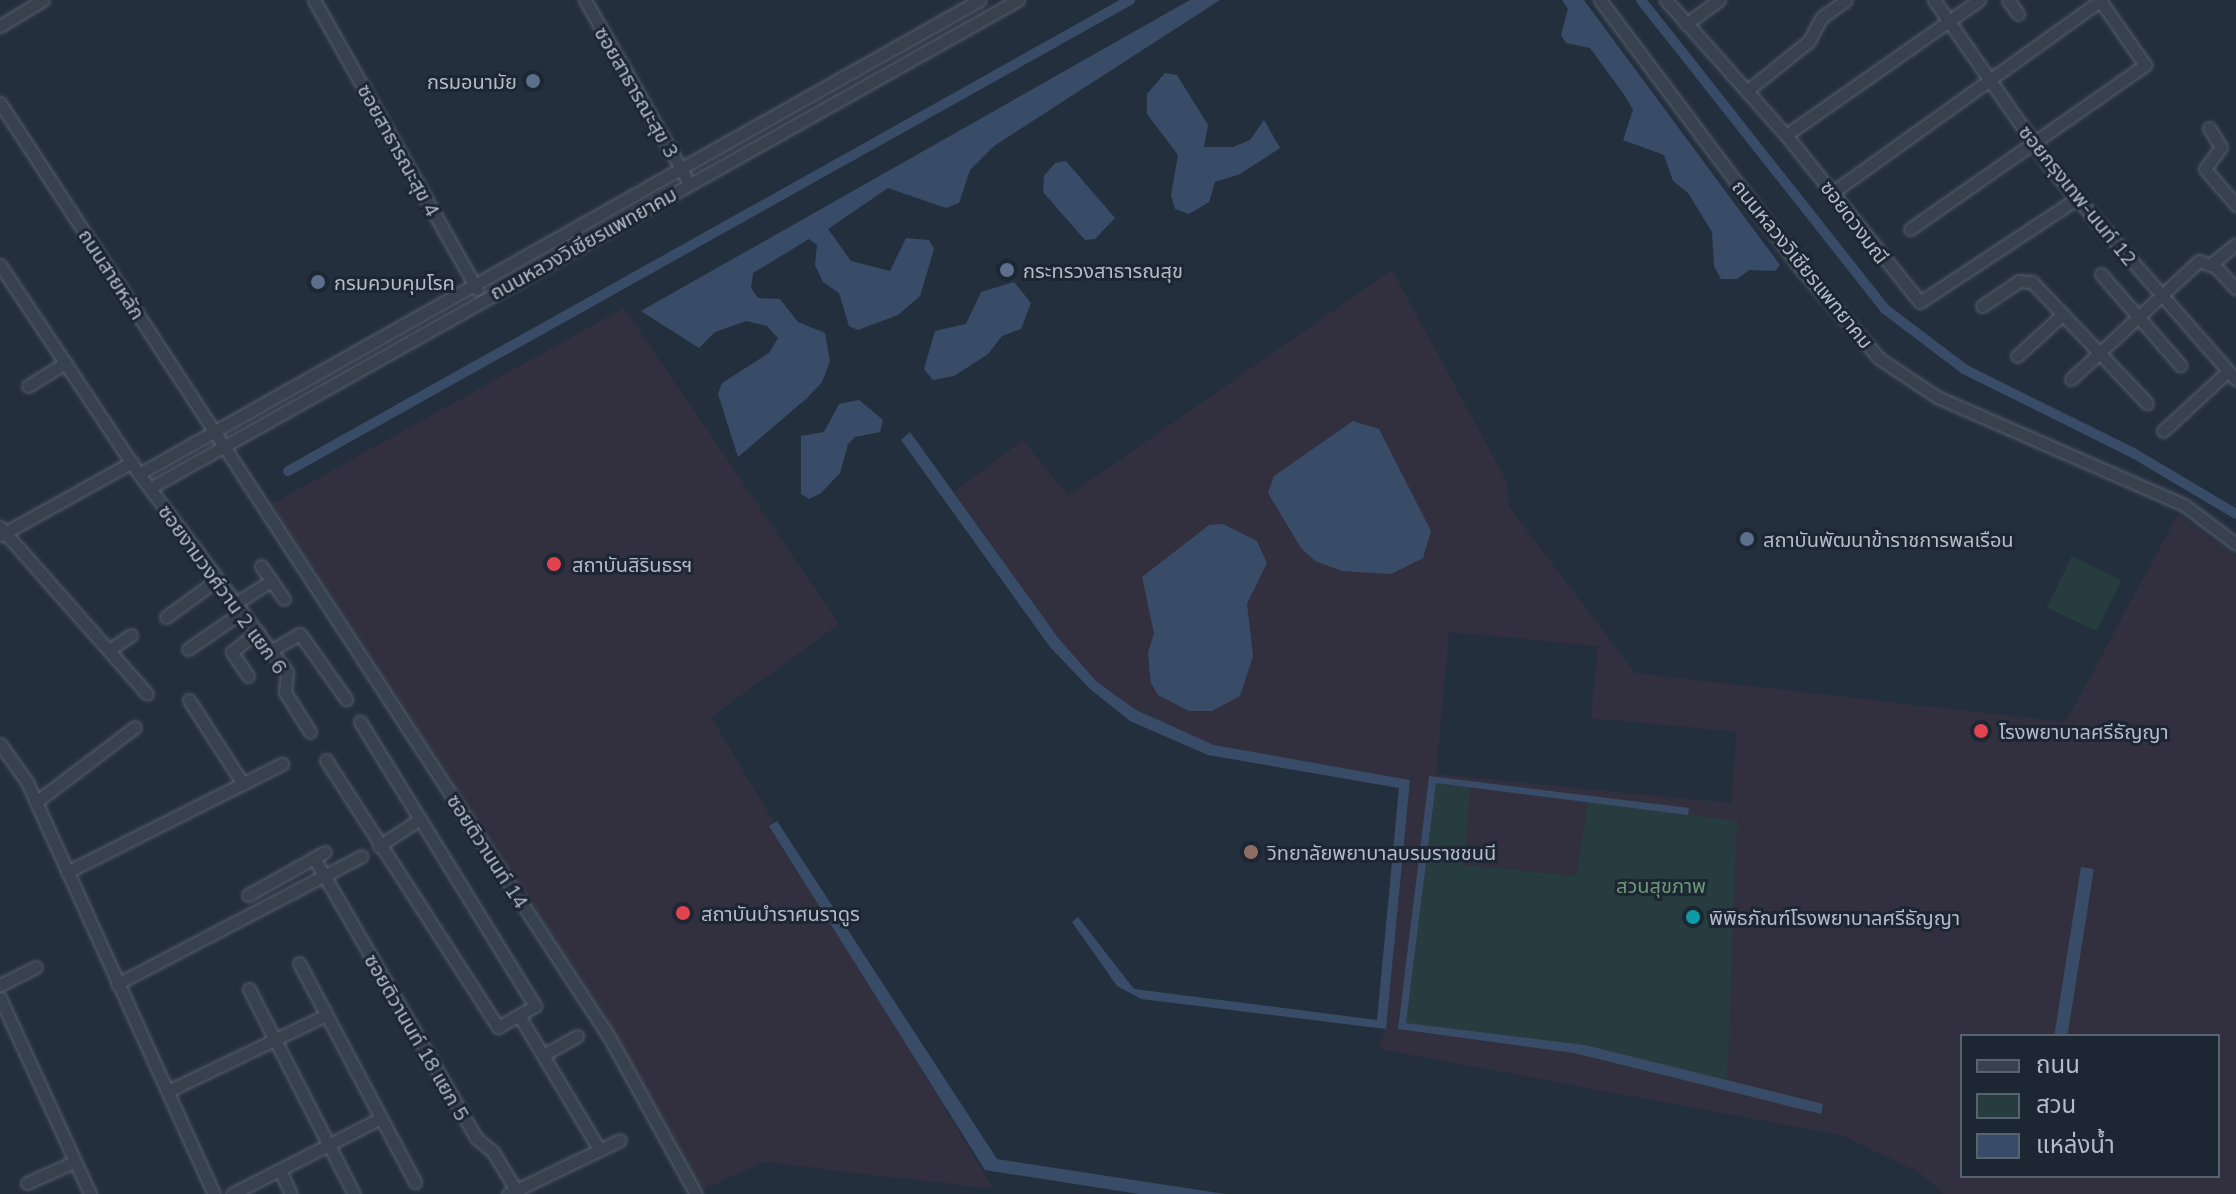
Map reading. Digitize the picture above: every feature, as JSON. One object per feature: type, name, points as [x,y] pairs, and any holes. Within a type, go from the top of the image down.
[{"type":"street","points":[[0,26],[43,0]]},
{"type":"street","name":"ซอยสาธารณะสุข 4","points":[[314,0],[482,300]]},
{"type":"street","name":"ซอยสาธารณะสุข 3","points":[[585,0],[689,183]]},
{"type":"street","name":"ถนนหลวงวิเชียรแพทยาคม","points":[[150,488],[1018,0]]},
{"type":"street","name":"ถนนหลวงวิเชียรแพทยาคม","points":[[1600,0],[1802,270],[1880,359],[1937,397],[2184,505],[2236,544]]},
{"type":"street","name":"ซอยดวงมณี","points":[[1666,0],[1786,135],[1920,302],[2076,199]]},
{"type":"street","points":[[1686,24],[1719,0]]},
{"type":"street","points":[[1748,90],[1809,41],[1822,17],[1846,0]]},
{"type":"street","name":"ซอยกรุงเทพ-นนท์ 12","points":[[1934,0],[2033,143],[2076,199],[2232,375]]},
{"type":"street","points":[[1786,135],[1979,0]]},
{"type":"street","points":[[2008,0],[2018,14]]},
{"type":"street","points":[[1833,192],[2101,1],[2145,65],[1910,229]]},
{"type":"street","points":[[973,2],[980,22]]},
{"type":"street","name":"ถนนหลวงวิเชียรแพทยาคม","points":[[139,474],[973,2]]},
{"type":"street","name":"ถนนสายหลัก","points":[[0,103],[224,445]]},
{"type":"street","points":[[2209,128],[2221,147],[2205,169],[2236,205]]},
{"type":"street","points":[[2212,263],[2236,244]]},
{"type":"street","points":[[2071,379],[2199,261],[2212,263],[2236,289]]},
{"type":"street","name":"ซอยงามวงศ์วาน 2 แยก 6","points":[[0,265],[139,474],[272,650],[289,676],[285,692],[310,732]]},
{"type":"street","points":[[2101,274],[2180,365]]},
{"type":"street","points":[[1982,306],[2026,279],[2147,403]]},
{"type":"street","points":[[2017,356],[2063,314]]},
{"type":"street","points":[[28,386],[65,363]]},
{"type":"street","points":[[2163,431],[2232,375]]},
{"type":"street","name":"ซอยติวานนท์ 14","points":[[224,445],[609,1037],[696,1194]]},
{"type":"street","points":[[132,462],[2,532],[112,648],[147,694]]},
{"type":"street","points":[[261,566],[284,599]]},
{"type":"street","points":[[166,617],[218,579]]},
{"type":"street","points":[[188,649],[271,581]]},
{"type":"street","points":[[248,676],[232,652],[258,631]]},
{"type":"street","points":[[272,650],[300,634],[346,699]]},
{"type":"street","points":[[112,648],[131,635]]},
{"type":"street","points":[[189,700],[243,784]]},
{"type":"street","points":[[326,760],[498,1027],[520,1017],[535,1002],[360,722]]},
{"type":"street","points":[[36,802],[135,727]]},
{"type":"street","points":[[0,744],[36,802],[214,1194]]},
{"type":"street","points":[[67,872],[282,764]]},
{"type":"street","points":[[379,846],[420,819]]},
{"type":"street","name":"ซอยติวานนท์ 18 แยก 5","points":[[248,895],[320,855],[324,878],[476,1138],[493,1152],[512,1192]]},
{"type":"street","points":[[117,984],[362,856]]},
{"type":"street","points":[[299,963],[415,1182]]},
{"type":"street","points":[[0,985],[36,967]]},
{"type":"street","points":[[249,989],[354,1194]]},
{"type":"street","points":[[1,1004],[90,1194]]},
{"type":"street","points":[[168,1091],[326,1015]]},
{"type":"street","points":[[520,1017],[545,1054],[599,1149]]},
{"type":"street","points":[[545,1054],[577,1036]]},
{"type":"street","points":[[232,1194],[281,1172],[381,1118]]},
{"type":"street","points":[[512,1192],[620,1140]]},
{"type":"street","points":[[27,1183],[74,1162]]},
{"type":"street","points":[[281,1172],[291,1194]]},
{"type":"shaded area","name":"โรงพยาบาลศรีธัญญา","points":[[1392,270],[1507,482],[1509,507],[1635,673],[2066,722],[2178,514],[2236,557],[2236,1194],[1944,1194],[1919,1172],[1841,1135],[1379,1049],[1386,1028],[1410,780],[1214,745],[1136,710],[1097,682],[1059,639],[954,492],[1023,440],[1068,496]],"holes":[[[1449,632],[1598,646],[1591,718],[1737,732],[1731,803],[1436,774]]]},
{"type":"shaded area","points":[[624,308],[839,624],[711,717],[993,1189],[764,1162],[704,1189],[598,1004],[272,504]]},
{"type":"green space","points":[[2072,556],[2121,580],[2096,631],[2047,607]]},
{"type":"green space","name":"สวนสุขภาพ","points":[[1436,783],[1470,787],[1464,865],[1576,876],[1588,802],[1737,821],[1727,1080],[1585,1045],[1405,1023]]},
{"type":"water","points":[[1190,0],[1220,0],[994,146],[970,170],[959,203],[946,208],[888,188],[828,229],[851,261],[890,271],[906,238],[929,240],[934,249],[920,296],[898,315],[858,330],[849,326],[839,293],[823,282],[815,265],[817,245],[809,239],[753,273],[751,288],[758,298],[780,299],[798,322],[825,333],[830,361],[822,382],[807,398],[738,457],[718,394],[722,383],[769,353],[778,338],[767,326],[746,321],[715,332],[699,348],[641,311]]},
{"type":"water","points":[[1562,0],[1584,0],[1780,265],[1775,271],[1749,270],[1737,279],[1721,279],[1714,266],[1712,232],[1688,193],[1673,181],[1664,155],[1623,140],[1633,110],[1625,96],[1590,48],[1566,43],[1561,35],[1568,9]]},
{"type":"water","points":[[1165,73],[1177,75],[1208,125],[1204,147],[1233,147],[1250,140],[1264,120],[1280,148],[1240,174],[1215,182],[1209,202],[1189,214],[1175,209],[1171,195],[1178,155],[1147,114],[1147,94]]},
{"type":"water","points":[[1066,161],[1115,218],[1095,239],[1085,240],[1043,192],[1044,176],[1055,163]]},
{"type":"water","points":[[1014,282],[1031,303],[1021,329],[1002,336],[988,354],[954,376],[933,380],[924,369],[935,331],[966,324],[981,292]]},
{"type":"water","points":[[859,400],[883,420],[880,432],[855,437],[848,444],[840,473],[821,493],[809,499],[801,494],[801,436],[824,432],[839,404]]},
{"type":"water","points":[[1353,421],[1379,429],[1431,531],[1423,558],[1391,574],[1342,571],[1315,561],[1301,548],[1268,493],[1274,476]]},
{"type":"water","points":[[910,432],[1059,639],[1097,682],[1136,710],[1214,745],[1410,780],[1386,1029],[1141,999],[1117,986],[1072,922],[1078,917],[1134,989],[1377,1020],[1399,788],[1208,755],[1130,721],[1090,689],[1050,647],[901,440]]},
{"type":"water","points":[[1223,524],[1257,541],[1267,563],[1247,604],[1253,656],[1240,696],[1212,711],[1189,711],[1158,695],[1151,683],[1148,653],[1154,633],[1142,577],[1209,525]]},
{"type":"water","points":[[1429,776],[1689,808],[1688,815],[1436,783],[1406,1023],[1585,1045],[1823,1104],[1821,1114],[1574,1053],[1398,1029]]},
{"type":"water","points":[[777,821],[997,1159],[1225,1194],[1139,1194],[985,1170],[769,826]]},
{"type":"water","points":[[2081,867],[2094,869],[2068,1034],[2055,1034]]},
{"type":"waterway","points":[[288,471],[1130,0]]},
{"type":"waterway","points":[[1641,0],[1885,309],[1964,369],[2135,454],[2236,514]]},
{"type":"place","name":"กรมอนามัย","points":[[533,81]]},
{"type":"place","name":"กระทรวงสาธารณสุข","points":[[1007,270]]},
{"type":"place","name":"กรมควบคุมโรค","points":[[318,282]]},
{"type":"place","name":"สถาบันพัฒนาข้าราชการพลเรือน","points":[[1747,539]]},
{"type":"place","name":"สถาบันสิรินธรฯ","points":[[554,564]]},
{"type":"place","name":"โรงพยาบาลศรีธัญญา","points":[[1981,731]]},
{"type":"place","name":"วิทยาลัยพยาบาลบรมราชชนนี","points":[[1251,852]]},
{"type":"place","name":"สถาบันบำราศนราดูร","points":[[683,913]]},
{"type":"place","name":"พิพิธภัณฑ์โรงพยาบาลศรีธัญญา","points":[[1693,917]]}]
